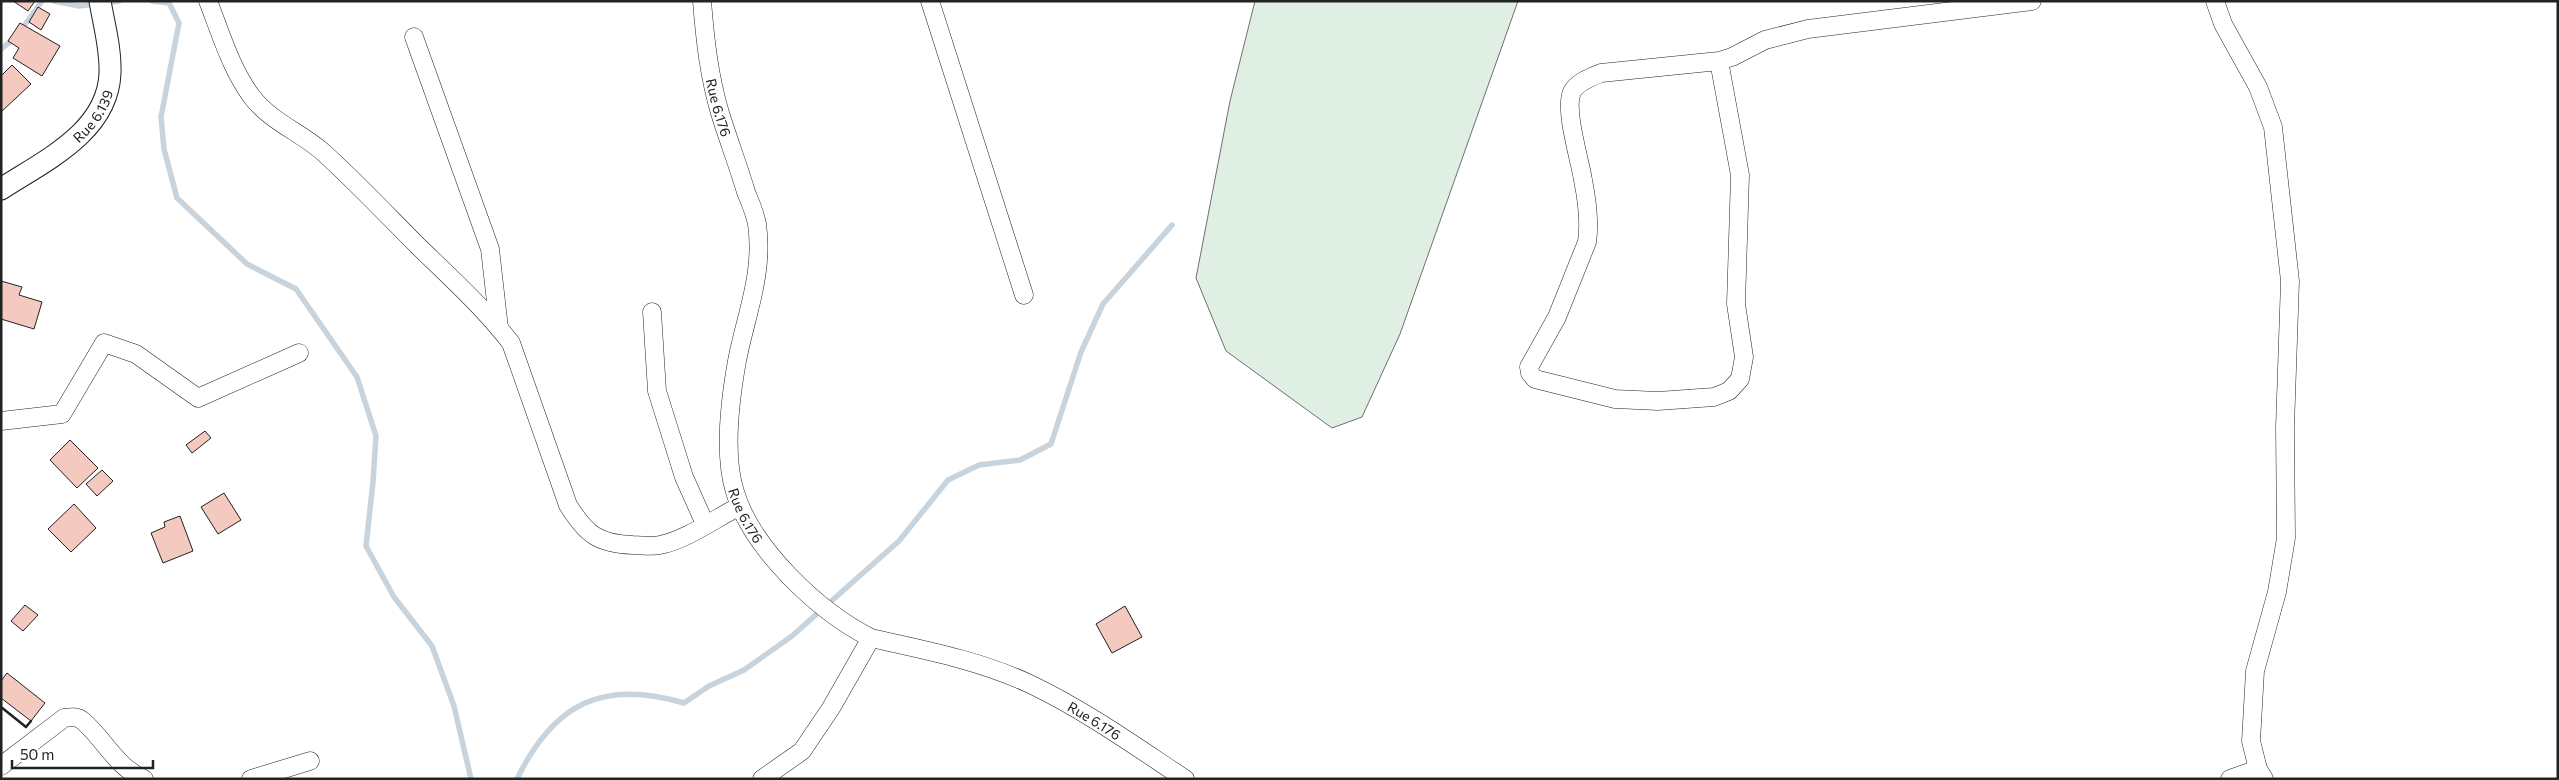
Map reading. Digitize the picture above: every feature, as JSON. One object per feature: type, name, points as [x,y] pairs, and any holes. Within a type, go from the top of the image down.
[{"type":"street","name":"Rue 6.139","points":[[1,189],[77,140],[103,100],[110,75],[108,46],[100,1]]},
{"type":"street","points":[[208,1],[240,80],[254,100],[322,152],[499,328],[511,343],[568,505],[579,522],[590,533],[602,541],[659,546],[740,506]]},
{"type":"street","name":"Rue 6.176","points":[[702,1],[707,56],[713,86],[757,222],[759,255],[755,291],[737,360],[731,404],[729,459],[734,492],[746,521],[772,556],[805,592],[856,631],[871,638],[987,667],[1032,684],[1084,713],[1185,779]]},
{"type":"street","points":[[930,1],[1024,295]]},
{"type":"street","points":[[1719,61],[1740,175],[1736,304],[1744,357],[1740,379],[1729,391],[1714,397],[1675,401],[1615,399],[1534,379],[1529,367],[1557,318],[1588,242],[1589,229],[1584,183],[1570,107],[1572,92],[1584,80],[1600,73],[1719,61],[1732,57],[1765,40],[1808,29],[2032,1]]},
{"type":"street","points":[[2215,1],[2223,24],[2258,87],[2273,127],[2290,281],[2285,427],[2286,538],[2277,592],[2255,671],[2252,741],[2261,774],[2230,779]]},
{"type":"street","points":[[414,37],[490,249],[499,328]]},
{"type":"street","points":[[652,312],[657,390],[684,477],[705,524]]},
{"type":"street","points":[[1,421],[62,414],[104,343],[136,354],[198,398],[299,353]]},
{"type":"street","points":[[762,779],[802,751],[831,708],[871,638]]},
{"type":"street","points":[[1,766],[64,718],[73,716],[82,720],[117,761],[135,775],[144,779]]},
{"type":"street","points":[[251,779],[310,761]]},
{"type":"green space","points":[[1255,1],[1518,1],[1400,334],[1362,417],[1332,428],[1226,351],[1196,278],[1230,101]]},
{"type":"building","points":[[13,1],[35,1],[28,11]]},
{"type":"building","points":[[38,7],[50,14],[41,30],[29,22]]},
{"type":"building","points":[[20,23],[60,46],[42,76],[13,58],[19,48],[8,41]]},
{"type":"building","points":[[12,65],[31,84],[1,112],[1,76]]},
{"type":"building","points":[[1,281],[22,287],[19,295],[42,302],[34,329],[1,319]]},
{"type":"building","points":[[205,431],[211,438],[192,453],[186,445]]},
{"type":"building","points":[[70,440],[98,468],[77,488],[50,460]]},
{"type":"building","points":[[102,470],[113,481],[97,496],[86,484]]},
{"type":"building","points":[[224,493],[241,520],[218,534],[201,507]]},
{"type":"building","points":[[74,504],[96,528],[71,552],[48,529]]},
{"type":"building","points":[[180,516],[193,551],[163,563],[151,533],[165,527],[164,522]]},
{"type":"building","points":[[25,605],[38,615],[23,631],[11,621]]},
{"type":"building","points":[[1125,606],[1142,637],[1112,653],[1096,624]]},
{"type":"building","points":[[7,673],[45,703],[31,721],[1,698],[1,681]]},
{"type":"waterway","points":[[21,30],[42,1]]},
{"type":"waterway","points":[[54,1],[79,6],[96,4]]},
{"type":"waterway","points":[[105,3],[119,1]]},
{"type":"waterway","points":[[152,1],[169,3],[179,23],[161,117],[164,149],[177,198],[247,264],[296,289],[357,377],[376,436],[366,546],[394,597],[432,646],[454,706],[471,779]]},
{"type":"waterway","points":[[1,49],[15,38]]},
{"type":"waterway","points":[[517,779],[531,753],[547,732],[565,715],[584,704],[605,696],[629,694],[655,696],[684,703],[709,686],[744,670],[792,636],[899,541],[948,480],[979,465],[1020,460],[1051,444],[1081,352],[1103,304],[1172,225]]},
{"type":"wall","points":[[1,707],[26,727],[31,721]]}]
